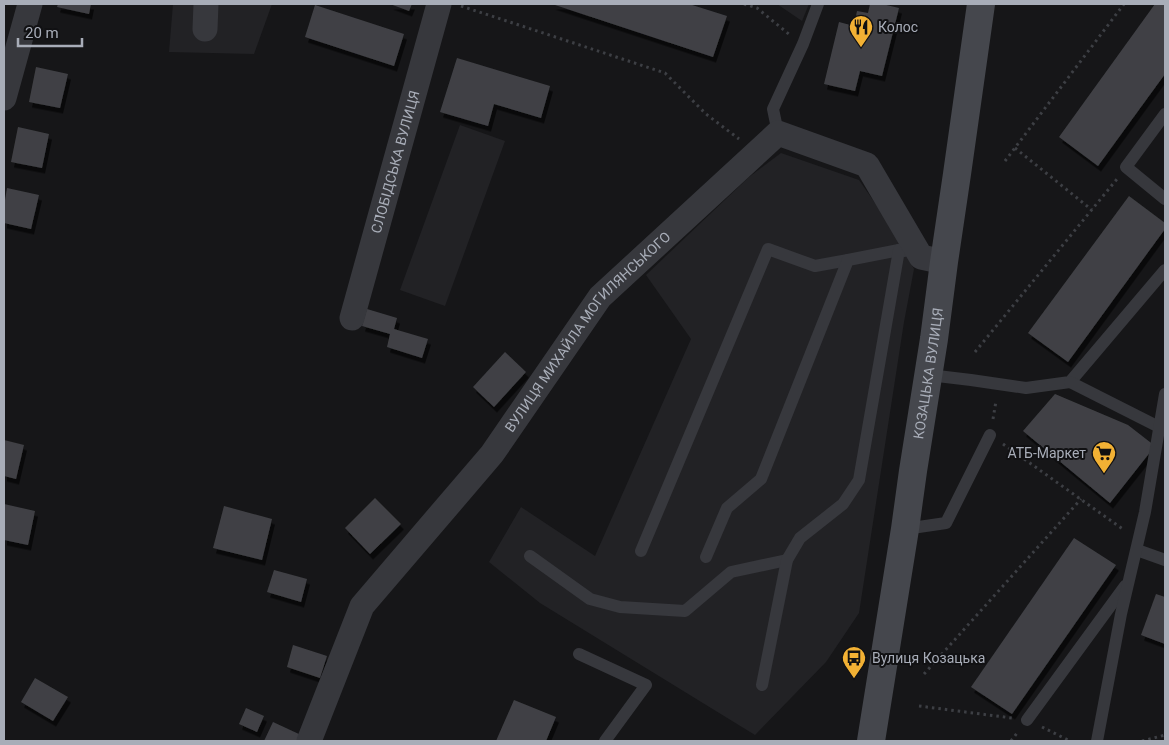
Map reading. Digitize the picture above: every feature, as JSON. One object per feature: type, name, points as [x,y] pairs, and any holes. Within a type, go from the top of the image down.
[{"type":"main road","name":"КОЗАЦЬКА ВУЛИЦЯ","points":[[871,741],[934,339],[921,256],[958,174],[981,4]]},
{"type":"street","points":[[4,98],[30,4]]},
{"type":"street","points":[[205,29],[206,4]]},
{"type":"street","name":"СЛОБІДСЬКА ВУЛИЦЯ","points":[[352,318],[439,4]]},
{"type":"street","points":[[778,133],[868,165],[921,256]]},
{"type":"street","name":"ВУЛИЦЯ МИХАЙЛА МОГИЛЯНСЬКОГО","points":[[309,741],[362,606],[492,454],[600,297],[778,133]]},
{"type":"lane","points":[[778,133],[773,109],[803,44],[818,4]]},
{"type":"lane","points":[[1165,114],[1126,167],[1165,199]]},
{"type":"lane","points":[[641,551],[768,249],[815,266],[848,260],[921,256],[859,480],[843,504],[800,538],[787,560],[762,685]]},
{"type":"lane","points":[[706,557],[727,508],[761,479],[848,260]]},
{"type":"lane","points":[[1070,382],[1165,270]]},
{"type":"lane","points":[[929,375],[1026,388],[1070,382],[1160,427]]},
{"type":"lane","points":[[1097,741],[1121,614],[1145,512],[1165,394]]},
{"type":"lane","points":[[905,529],[946,522],[990,435]]},
{"type":"lane","points":[[1138,545],[1165,560]]},
{"type":"lane","points":[[530,556],[590,599],[620,607],[685,611],[731,572],[787,560]]},
{"type":"lane","points":[[1027,720],[1128,582]]},
{"type":"lane","points":[[579,654],[646,685],[605,741]]},
{"type":"path","points":[[453,4],[664,73],[706,114],[756,152]]},
{"type":"path","points":[[744,4],[756,8],[780,28]]},
{"type":"path","points":[[1005,161],[1124,4]]},
{"type":"path","points":[[1015,148],[1092,210]]},
{"type":"path","points":[[975,352],[1126,167]]},
{"type":"path","points":[[998,384],[990,435],[1080,499],[1138,545]]},
{"type":"path","points":[[924,674],[1080,499]]},
{"type":"path","points":[[919,706],[1027,720],[1070,741]]},
{"type":"path","points":[[1142,741],[1165,735]]},
{"type":"shaded area","points":[[173,4],[272,4],[254,54],[169,52]]},
{"type":"shaded area","points":[[777,4],[809,4],[802,21]]},
{"type":"shaded area","points":[[460,125],[505,141],[445,306],[400,290]]},
{"type":"shaded area","points":[[781,153],[859,180],[891,226],[914,269],[904,322],[859,613],[826,662],[755,735],[540,603],[489,562],[521,507],[595,556],[691,339],[646,275],[749,177]]},
{"type":"building","points":[[58,4],[91,4],[89,14],[57,7]]},
{"type":"building","points":[[390,4],[412,4],[409,11]]},
{"type":"building","points":[[552,4],[689,4],[727,16],[713,57]]},
{"type":"building","name":"Колос","points":[[870,4],[882,4],[899,8],[882,76],[860,71],[855,91],[824,84],[839,22],[854,26],[857,11],[868,13]]},
{"type":"building","points":[[1155,4],[1165,4],[1165,74],[1098,166],[1059,137]]},
{"type":"building","points":[[315,5],[404,34],[394,66],[305,37]]},
{"type":"building","points":[[457,58],[550,86],[541,118],[494,104],[488,126],[440,112]]},
{"type":"building","points":[[36,67],[68,74],[60,108],[29,102]]},
{"type":"building","points":[[18,127],[49,134],[42,168],[11,162]]},
{"type":"building","points":[[7,188],[39,195],[31,229],[4,223]]},
{"type":"building","points":[[1129,196],[1165,223],[1165,229],[1068,362],[1028,333]]},
{"type":"building","points":[[367,309],[397,318],[394,329],[428,339],[422,358],[387,347],[390,334],[362,326]]},
{"type":"building","points":[[505,352],[526,372],[494,407],[473,387]]},
{"type":"building","name":"АТБ-Маркет","points":[[1055,394],[1128,425],[1155,446],[1110,503],[1023,431]]},
{"type":"building","points":[[4,440],[24,445],[16,479],[4,476]]},
{"type":"building","points":[[375,498],[401,524],[370,554],[345,528]]},
{"type":"building","points":[[4,504],[35,511],[28,545],[4,540]]},
{"type":"building","points":[[224,506],[272,519],[262,560],[213,548]]},
{"type":"building","points":[[1074,538],[1116,565],[1012,714],[971,687]]},
{"type":"building","points":[[274,570],[307,579],[301,602],[267,592]]},
{"type":"building","points":[[1156,594],[1165,597],[1165,644],[1141,635]]},
{"type":"building","points":[[293,645],[327,656],[320,678],[287,667]]},
{"type":"building","points":[[35,678],[68,697],[53,721],[21,702]]},
{"type":"building","points":[[514,700],[556,717],[546,741],[496,741]]},
{"type":"building","points":[[246,708],[264,716],[257,732],[239,724]]},
{"type":"building","points":[[273,722],[301,735],[298,741],[264,741]]},
{"type":"place","name":"Колос","points":[[861,48]]},
{"type":"place","name":"АТБ-Маркет","points":[[1104,474]]},
{"type":"place","name":"Вулиця Козацька","points":[[854,679]]}]
